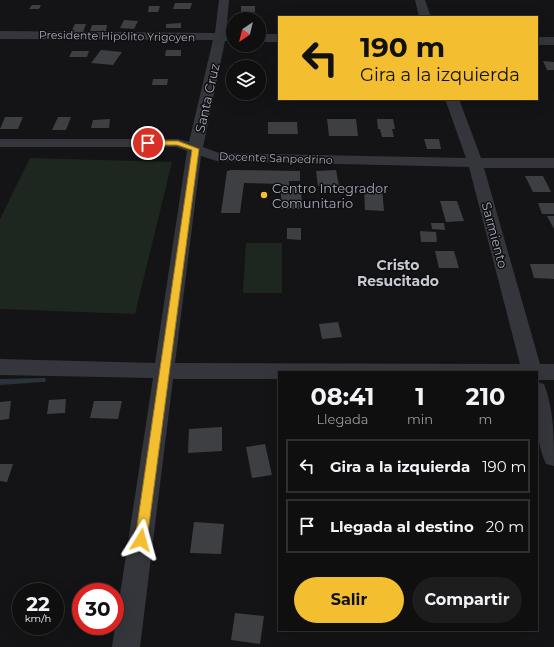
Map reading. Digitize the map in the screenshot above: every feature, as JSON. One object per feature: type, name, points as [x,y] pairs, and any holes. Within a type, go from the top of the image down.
[{"type":"street","name":"Santa Cruz","points":[[126,647],[195,149],[226,37],[224,0]]},
{"type":"street","points":[[420,0],[425,16]]},
{"type":"street","name":"Presidente Hipólito Yrigoyen","points":[[0,35],[226,37]]},
{"type":"street","points":[[266,38],[278,38]]},
{"type":"street","points":[[538,40],[554,41]]},
{"type":"street","name":"Sarmiento","points":[[452,100],[475,163],[532,371]]},
{"type":"street","name":"Docente Sanpedrino","points":[[0,143],[178,143],[217,157],[475,163],[554,163]]},
{"type":"street","points":[[0,367],[164,371],[278,371]]},
{"type":"street","points":[[538,372],[554,372]]},
{"type":"street","points":[[538,394],[554,457]]},
{"type":"shaded area","points":[[30,158],[172,162],[135,314],[0,309],[0,219]]},
{"type":"shaded area","points":[[246,243],[282,243],[282,293],[243,293]]},
{"type":"building","points":[[175,3],[192,3],[190,9],[173,9]]},
{"type":"building","points":[[32,5],[41,5],[39,9],[29,9]]},
{"type":"building","points":[[149,6],[160,6],[158,12],[148,12]]},
{"type":"building","points":[[241,6],[255,6],[255,12],[241,12]]},
{"type":"building","points":[[124,20],[138,21],[134,29],[120,28]]},
{"type":"building","points":[[181,23],[181,28],[166,28],[166,24]]},
{"type":"building","points":[[75,24],[86,24],[83,32],[71,32]]},
{"type":"building","points":[[92,25],[107,25],[106,31],[90,31]]},
{"type":"building","points":[[101,50],[122,52],[113,65],[91,63]]},
{"type":"building","points":[[166,50],[181,50],[181,56],[165,56]]},
{"type":"building","points":[[72,51],[89,51],[87,57],[69,57]]},
{"type":"building","points":[[543,61],[554,62],[554,70],[547,70]]},
{"type":"building","points":[[153,79],[168,79],[167,85],[152,85]]},
{"type":"building","points":[[5,117],[23,117],[18,129],[0,129]]},
{"type":"building","points":[[58,117],[71,117],[66,130],[52,130]]},
{"type":"building","points":[[110,119],[109,128],[91,128],[93,120]]},
{"type":"building","points":[[327,119],[356,119],[358,136],[329,136]]},
{"type":"building","points":[[377,119],[393,119],[395,129],[392,129],[394,137],[382,137],[380,129],[378,129]]},
{"type":"building","points":[[268,122],[297,122],[298,134],[268,134]]},
{"type":"building","points":[[424,139],[439,139],[441,149],[427,149]]},
{"type":"building","points":[[336,170],[339,186],[318,186],[316,171]]},
{"type":"building","points":[[227,171],[300,171],[300,181],[289,181],[289,185],[301,185],[302,209],[281,209],[281,185],[284,185],[244,183],[240,213],[221,213]]},
{"type":"building","points":[[525,176],[543,176],[551,192],[533,192]]},
{"type":"building","points":[[364,188],[382,188],[384,211],[365,210]]},
{"type":"building","points":[[440,201],[457,201],[464,221],[446,222]]},
{"type":"building","points":[[538,203],[554,203],[554,214],[542,214]]},
{"type":"building","points":[[547,216],[554,216],[554,229]]},
{"type":"building","points":[[431,223],[444,223],[445,230],[432,229]]},
{"type":"building","points":[[287,228],[301,228],[301,240],[287,239]]},
{"type":"building","points":[[420,231],[436,232],[437,242],[421,242]]},
{"type":"building","points":[[435,251],[454,251],[459,268],[439,268]]},
{"type":"building","points":[[530,264],[554,264],[554,279],[534,278]]},
{"type":"building","points":[[338,322],[342,337],[322,339],[319,324]]},
{"type":"building","points":[[66,399],[65,413],[47,414],[49,400]]},
{"type":"building","points":[[11,401],[9,419],[0,420],[0,402]]},
{"type":"building","points":[[94,401],[122,401],[118,419],[90,418]]},
{"type":"building","points":[[222,427],[222,451],[188,453],[189,429]]},
{"type":"building","points":[[265,444],[272,475],[252,478],[246,447]]},
{"type":"building","points":[[0,464],[13,464],[7,482],[0,481]]},
{"type":"building","points":[[194,522],[224,524],[221,554],[190,553]]},
{"type":"building","points":[[235,613],[264,616],[260,644],[231,640]]},
{"type":"waterway","points":[[0,382],[43,380]]},
{"type":"place","name":"Centro Integrador Comunitario","points":[[264,195]]},
{"type":"district","name":"Cristo Resucitado","points":[[398,274]]},
{"type":"route","points":[[141,540],[195,149],[178,143],[148,143]]}]
